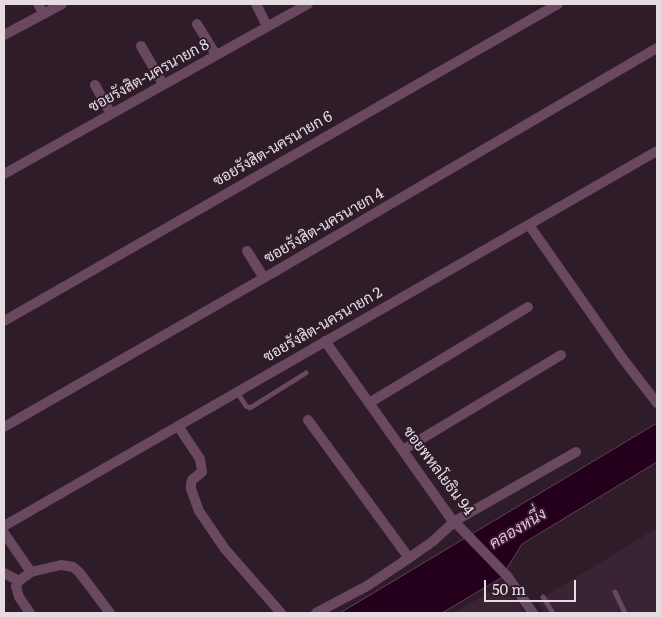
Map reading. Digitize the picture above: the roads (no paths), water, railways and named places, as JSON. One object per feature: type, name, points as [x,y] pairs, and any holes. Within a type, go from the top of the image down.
[{"type":"street","points":[[38,4],[44,14]]},
{"type":"street","points":[[4,35],[62,4]]},
{"type":"street","points":[[256,4],[267,26]]},
{"type":"street","name":"ซอยรังสิต-นครนายก 8","points":[[4,174],[308,4]]},
{"type":"street","name":"ซอยรังสิต-นครนายก 6","points":[[4,320],[558,4]]},
{"type":"street","points":[[197,24],[216,56]]},
{"type":"street","points":[[141,46],[164,84]]},
{"type":"street","name":"ซอยรังสิต-นครนายก 4","points":[[4,427],[264,278],[657,48]]},
{"type":"street","points":[[95,85],[111,114]]},
{"type":"street","name":"ซอยรังสิต-นครนายก 2","points":[[4,526],[657,151]]},
{"type":"street","points":[[530,225],[623,359],[657,403]]},
{"type":"street","points":[[247,252],[264,278]]},
{"type":"street","points":[[369,403],[528,307]]},
{"type":"street","name":"ซอยพหลโยธิน 94","points":[[325,341],[457,524],[508,577],[533,613]]},
{"type":"street","points":[[403,450],[561,355]]},
{"type":"street","points":[[308,420],[409,558]]},
{"type":"street","points":[[178,426],[200,459],[202,472],[192,480],[191,484],[199,511],[225,549],[281,613]]},
{"type":"street","points":[[316,613],[367,586],[457,524],[576,452]]},
{"type":"street","points":[[4,533],[31,572]]},
{"type":"street","points":[[30,613],[17,592],[16,586],[31,572],[61,565],[73,567],[79,572],[110,613]]},
{"type":"street","points":[[4,574],[19,582]]},
{"type":"lane","points":[[236,392],[246,406],[250,408],[306,373]]},
{"type":"lane","points":[[615,592],[625,613]]},
{"type":"lane","points":[[543,597],[553,613]]},
{"type":"water","name":"คลองหนึ่ง","points":[[657,423],[657,462],[522,544],[501,578],[442,613],[340,613]]}]
